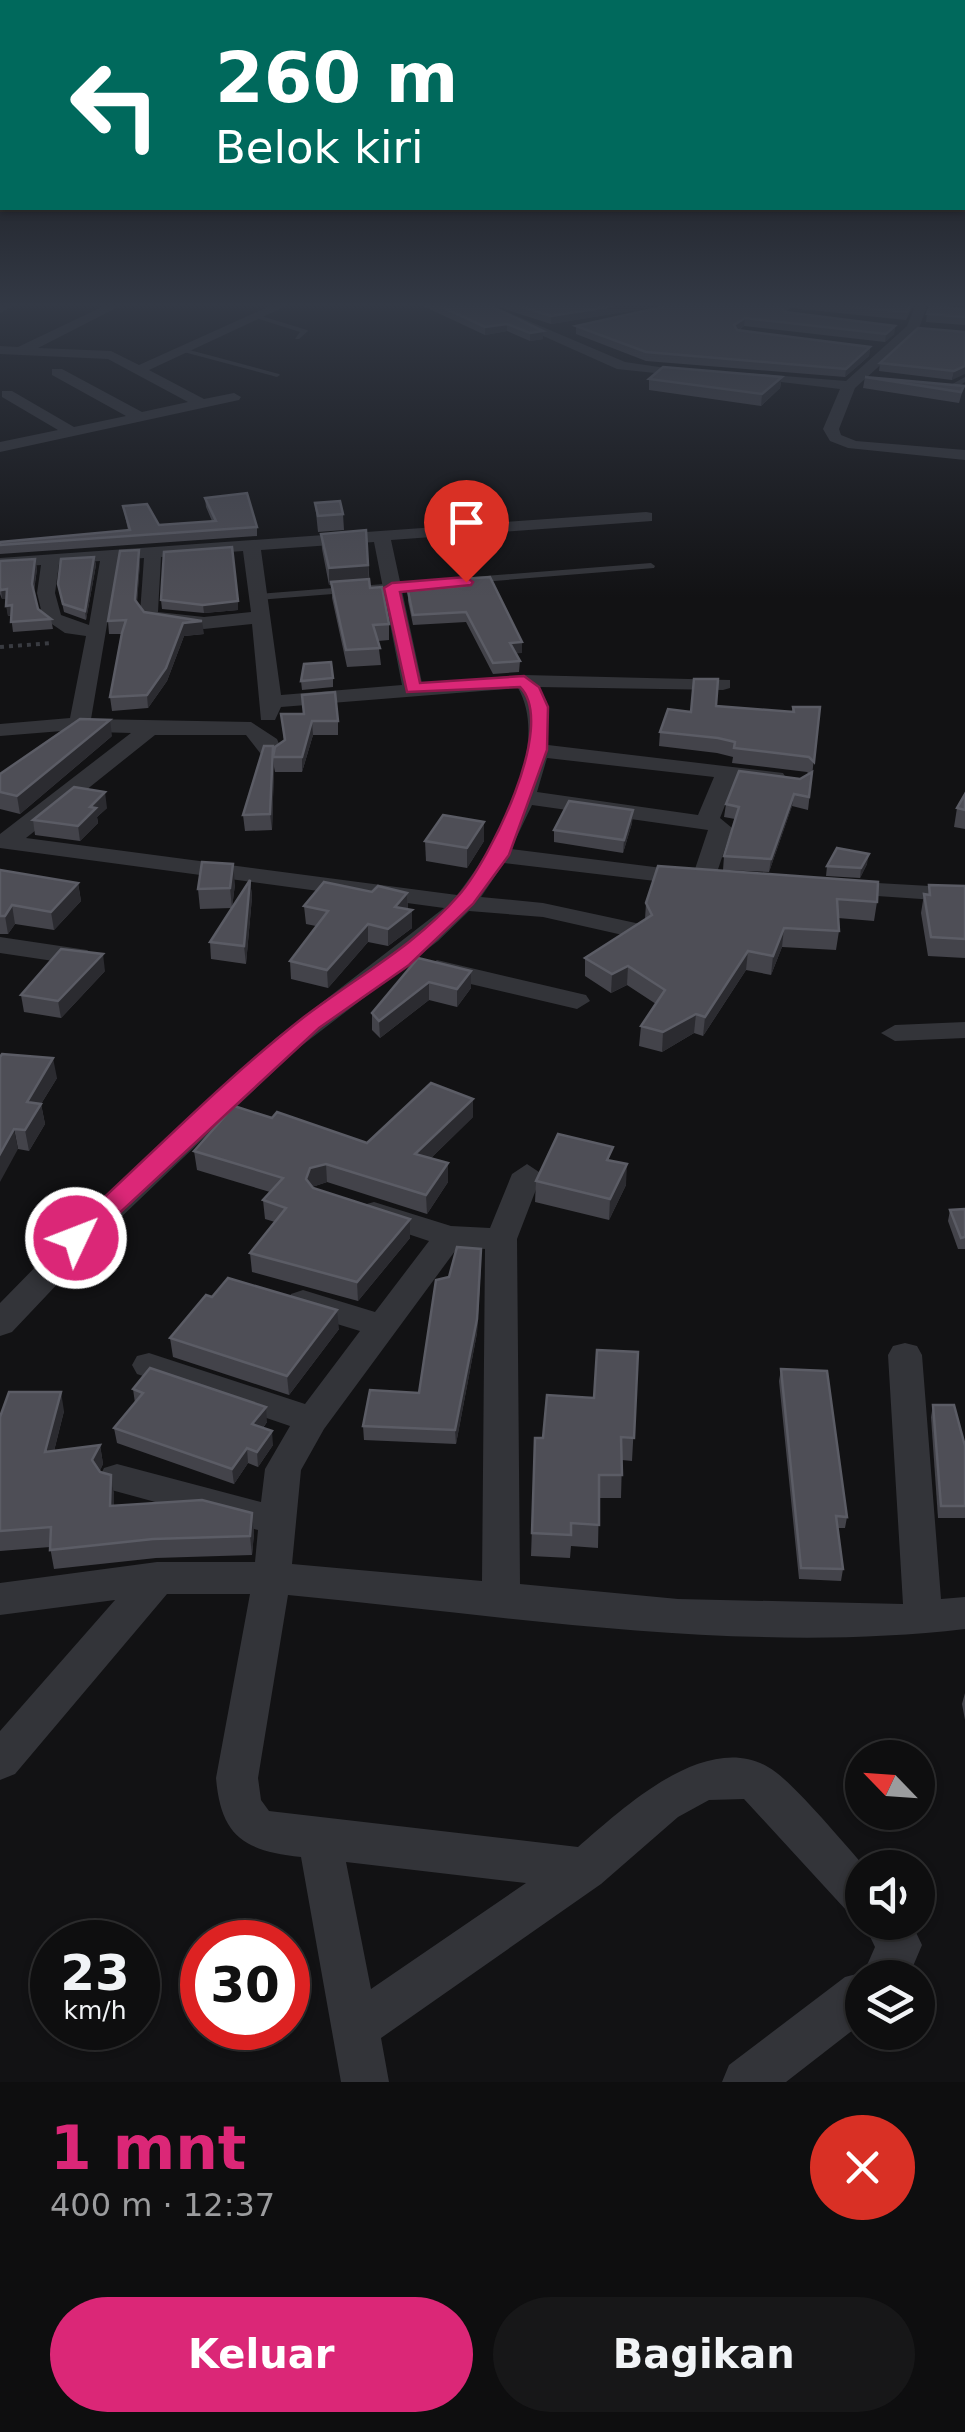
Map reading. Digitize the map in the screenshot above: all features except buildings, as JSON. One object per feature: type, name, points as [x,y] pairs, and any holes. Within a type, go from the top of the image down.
[{"type":"street","points":[[23,403],[72,432]]},
{"type":"street","points":[[114,403],[140,417]]},
{"type":"street","points":[[0,446],[206,403]]},
{"type":"street","points":[[844,403],[831,429],[835,438],[853,445],[965,455]]},
{"type":"street","points":[[19,416],[38,412]]},
{"type":"street","points":[[0,563],[110,552],[646,517]]},
{"type":"street","points":[[381,536],[413,688]]},
{"type":"street","points":[[0,730],[30,725],[147,730],[251,728],[267,719],[272,702],[252,542]]},
{"type":"street","points":[[153,549],[150,612],[155,619],[204,623],[259,607]]},
{"type":"street","points":[[79,727],[110,552]]},
{"type":"street","points":[[51,558],[46,593],[52,618],[97,638]]},
{"type":"street","points":[[272,702],[524,681],[723,684]]},
{"type":"street","points":[[0,1324],[76,1238],[311,1023],[402,960],[466,900],[499,855],[524,797],[538,750],[539,707],[524,681]]},
{"type":"street","points":[[251,728],[269,744],[272,753]]},
{"type":"street","points":[[3,841],[147,730]]},
{"type":"street","points":[[538,750],[799,781]]},
{"type":"street","points":[[707,822],[727,772]]},
{"type":"street","points":[[499,855],[714,880],[720,828],[707,822],[524,797]]},
{"type":"street","points":[[3,841],[378,896],[466,900],[543,910],[636,930]]},
{"type":"street","points":[[818,887],[965,895]]},
{"type":"street","points":[[0,945],[87,958]]},
{"type":"street","points":[[402,960],[576,1001]]},
{"type":"street","points":[[895,1033],[965,1030]]},
{"type":"street","points":[[502,1602],[501,1239],[527,1174]]},
{"type":"street","points":[[344,1202],[449,1236],[501,1239]]},
{"type":"street","points":[[449,1236],[312,1420],[283,1469],[272,1578],[240,1742],[240,1806],[254,1826],[277,1834],[585,1869]]},
{"type":"street","points":[[275,1294],[383,1326]]},
{"type":"street","points":[[906,1355],[923,1618]]},
{"type":"street","points":[[149,1365],[312,1420]]},
{"type":"street","points":[[116,1478],[278,1522]]},
{"type":"street","points":[[0,1599],[156,1578],[272,1578],[678,1616],[894,1621],[965,1613]]},
{"type":"street","points":[[0,1762],[156,1578]]},
{"type":"street","points":[[355,2028],[585,1869],[691,1783],[736,1775],[755,1781],[845,1877]]},
{"type":"street","points":[[320,1839],[365,2082]]},
{"type":"street","points":[[746,2082],[845,2007]]},
{"type":"lane","points":[[259,607],[392,588],[651,566]]},
{"type":"path","points":[[0,647],[97,638]]},
{"type":"route","points":[[76,1238],[311,1023],[402,960],[466,900],[499,855],[524,797],[538,750],[539,707],[533,690],[524,681],[413,688],[392,588],[466,582]]}]
